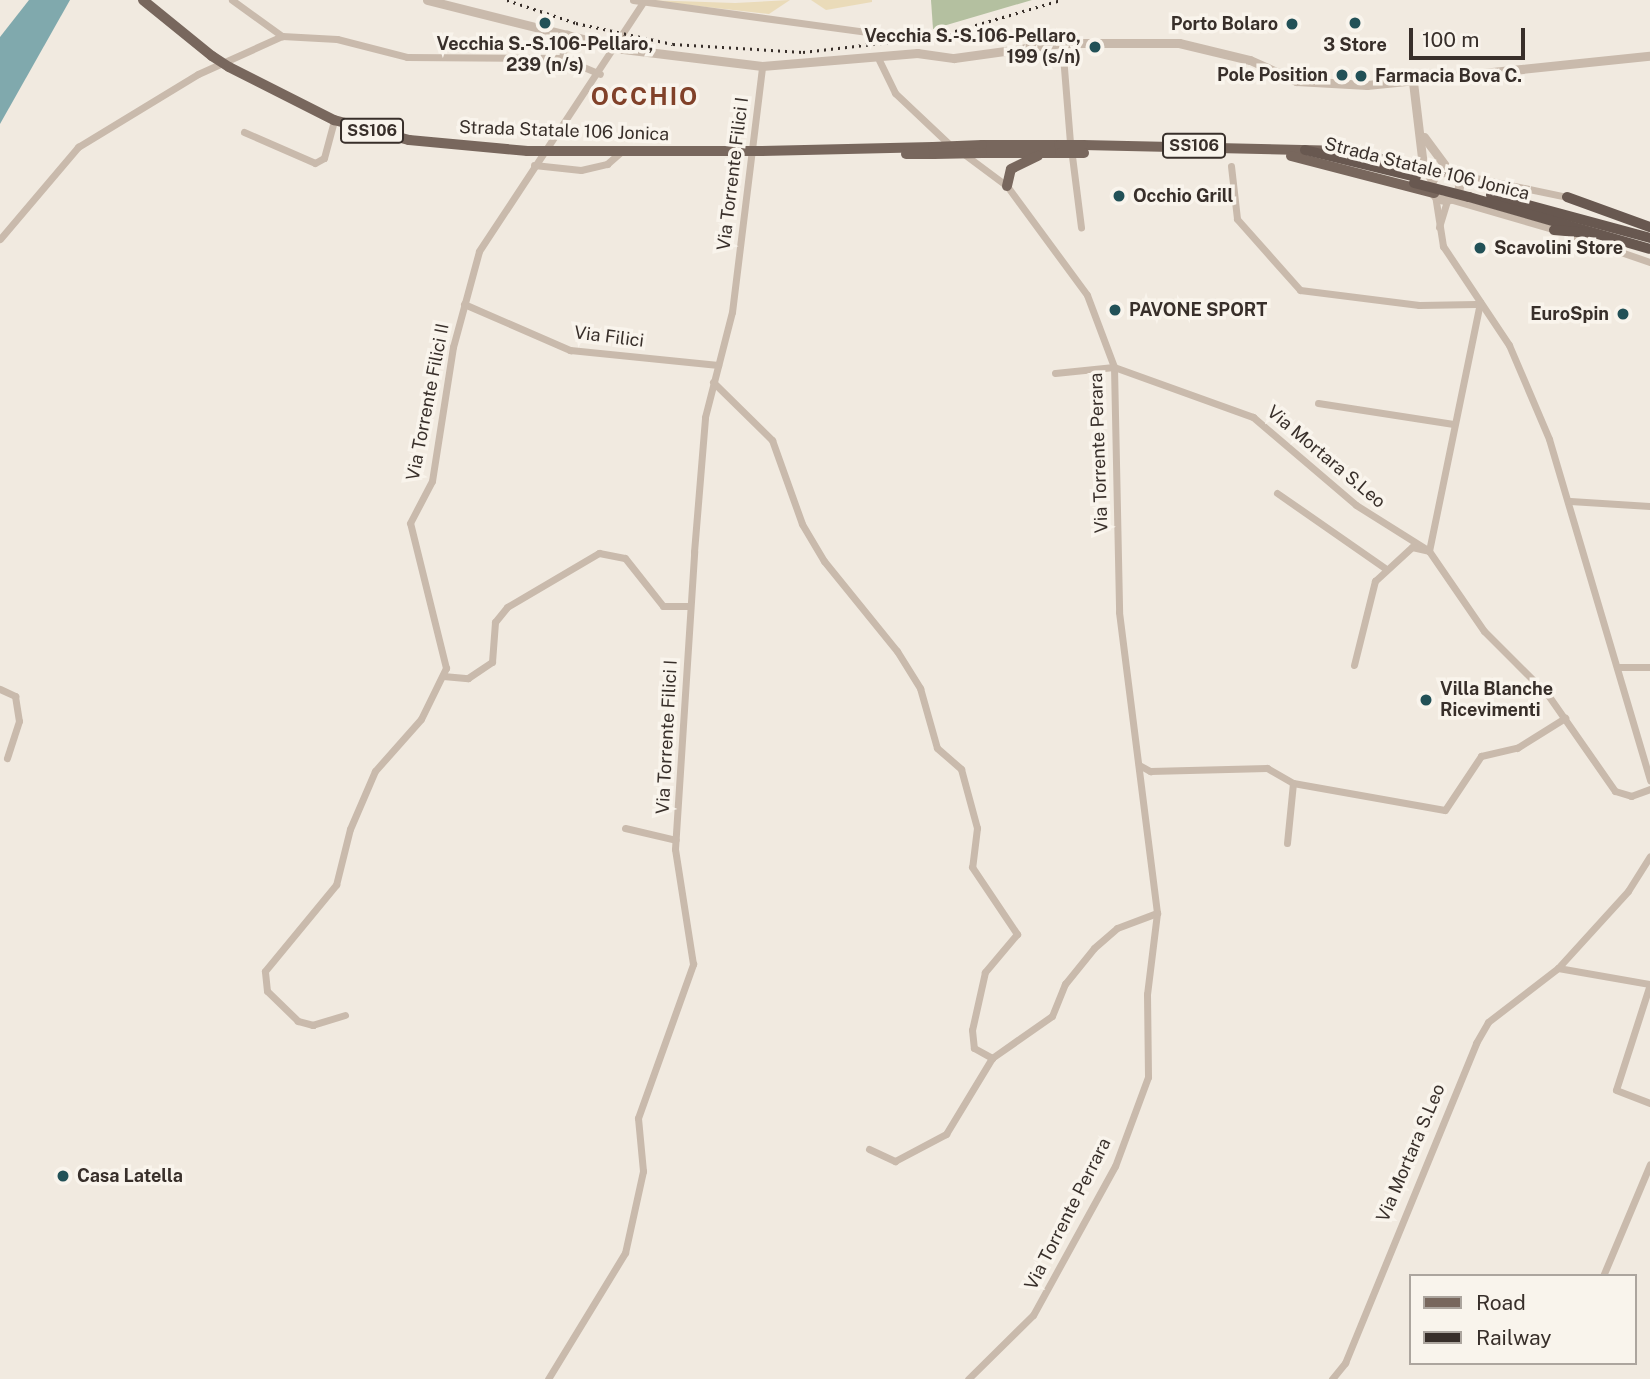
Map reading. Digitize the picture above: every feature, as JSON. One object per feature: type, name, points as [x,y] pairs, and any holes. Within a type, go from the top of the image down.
[{"type":"highway","name":"Strada Statale 106 Jonica","points":[[1305,153],[1650,238]]},
{"type":"highway","name":"Strada Statale 106 Jonica","points":[[1470,193],[1650,249]]},
{"type":"highway","points":[[1567,197],[1650,227]]},
{"type":"highway","points":[[1553,230],[1620,238]]},
{"type":"main road","name":"Strada Statale 106 Jonica","points":[[144,0],[229,67],[334,120],[409,139],[608,156],[622,151],[1063,147],[1305,153]]},
{"type":"main road","name":"Strada Statale 106 Jonica","points":[[982,149],[1047,153],[1063,147]]},
{"type":"main road","points":[[1007,181],[1018,164],[1047,153]]},
{"type":"main road","points":[[1305,153],[1423,166],[1444,174]]},
{"type":"main road","points":[[1305,153],[1343,173],[1434,194]]},
{"type":"street","points":[[232,0],[282,36]]},
{"type":"street","points":[[428,0],[623,49],[762,66],[879,60],[917,53],[954,58],[1062,43],[1179,43],[1250,60],[1296,81],[1413,82],[1650,56]]},
{"type":"street","points":[[633,0],[642,4],[866,32]]},
{"type":"street","name":"Via Torrente Filici II","points":[[443,676],[410,523],[432,481],[464,304],[480,251],[534,165],[600,74],[642,4]]},
{"type":"street","points":[[562,58],[566,33]]},
{"type":"street","points":[[0,239],[78,147],[198,74],[282,36],[337,38],[407,57],[562,58],[600,74]]},
{"type":"street","points":[[1062,43],[1063,147]]},
{"type":"street","name":"Via Torrente Perara","points":[[879,60],[885,80],[912,113],[1007,181],[1087,295],[1114,367],[1119,612],[1157,913]]},
{"type":"street","name":"Via Torrente Filici I","points":[[548,1379],[618,1266],[635,1218],[643,1171],[638,1118],[694,964],[676,840],[690,606],[705,417],[732,312],[762,66]]},
{"type":"street","points":[[1413,82],[1423,166]]},
{"type":"street","points":[[244,132],[315,163],[324,158],[334,120]]},
{"type":"street","points":[[1420,126],[1429,149],[1444,174],[1460,187],[1448,200],[1438,231]]},
{"type":"street","points":[[534,165],[581,170],[608,156]]},
{"type":"street","points":[[1072,156],[1080,227]]},
{"type":"street","points":[[1231,166],[1237,219],[1300,290],[1419,305],[1478,303]]},
{"type":"street","points":[[1444,174],[1434,194],[1438,231],[1478,303],[1509,345],[1570,501],[1650,778]]},
{"type":"street","points":[[1444,174],[1567,197]]},
{"type":"street","points":[[1434,194],[1650,262]]},
{"type":"street","points":[[1354,666],[1375,581],[1385,568],[1412,547],[1429,551],[1478,303]]},
{"type":"street","name":"Via Filici","points":[[464,304],[570,350],[718,365]]},
{"type":"street","points":[[1055,373],[1114,367]]},
{"type":"street","name":"Via Mortara S.Leo","points":[[1114,367],[1253,417],[1356,505],[1429,551],[1484,631],[1565,718],[1615,791],[1631,796],[1650,789]]},
{"type":"street","points":[[713,382],[772,440],[802,523],[824,561],[897,651],[920,688],[937,748],[961,769],[976,828],[972,867],[1017,934],[985,972],[972,1030],[974,1048],[992,1058]]},
{"type":"street","points":[[1318,403],[1453,424]]},
{"type":"street","points":[[1277,492],[1385,568]]},
{"type":"street","points":[[1570,501],[1650,506]]},
{"type":"street","points":[[345,1015],[306,1025],[267,991],[265,971],[336,886],[350,829],[375,771],[421,719],[443,676],[468,678],[492,662],[495,622],[507,607],[599,553],[625,558],[663,607],[690,606]]},
{"type":"street","points":[[1618,667],[1650,667]]},
{"type":"street","points":[[0,689],[15,696],[19,721],[7,758]]},
{"type":"street","points":[[1139,765],[1150,771],[1267,768],[1293,783],[1445,810],[1481,756],[1517,748],[1565,718]]},
{"type":"street","points":[[1287,843],[1293,783]]},
{"type":"street","points":[[625,828],[676,840]]},
{"type":"street","name":"Via Mortara S.Leo","points":[[1332,1379],[1345,1363],[1476,1042],[1488,1022],[1558,968],[1628,891],[1650,856]]},
{"type":"street","points":[[869,1149],[895,1161],[946,1134],[992,1058],[1052,1016],[1065,984],[1094,948],[1117,928],[1157,913]]},
{"type":"street","name":"Via Torrente Perrara","points":[[968,1379],[1033,1315],[1115,1166],[1148,1077],[1147,994],[1157,913]]},
{"type":"street","points":[[1558,968],[1650,984],[1616,1090],[1650,1104]]},
{"type":"street","points":[[1604,1274],[1650,1164]]},
{"type":"green space","points":[[931,0],[1032,0],[933,29]]},
{"type":"sand","points":[[645,0],[735,3],[790,0],[769,14]]},
{"type":"sand","points":[[811,0],[872,0],[872,2],[826,10]]},
{"type":"water","points":[[29,0],[70,0],[0,124],[0,37]]},
{"type":"railway","points":[[507,0],[576,23],[673,44],[803,52],[935,37],[1061,0]]},
{"type":"place","name":"Vecchia S.-S.106-Pellaro, 239 (n/s)","points":[[545,23]]},
{"type":"place","name":"3 Store","points":[[1355,23]]},
{"type":"place","name":"Porto Bolaro","points":[[1292,24]]},
{"type":"place","name":"Vecchia S.-S.106-Pellaro, 199 (s/n)","points":[[1095,47]]},
{"type":"place","name":"Pole Position","points":[[1342,75]]},
{"type":"place","name":"Farmacia Bova C.","points":[[1361,76]]},
{"type":"place","name":"Occhio Grill","points":[[1119,196]]},
{"type":"place","name":"Scavolini Store","points":[[1480,248]]},
{"type":"place","name":"PAVONE SPORT","points":[[1115,310]]},
{"type":"place","name":"EuroSpin","points":[[1623,314]]},
{"type":"place","name":"Villa Blanche Ricevimenti","points":[[1426,700]]},
{"type":"place","name":"Casa Latella","points":[[63,1176]]},
{"type":"district","name":"OCCHIO","points":[[645,97]]}]
